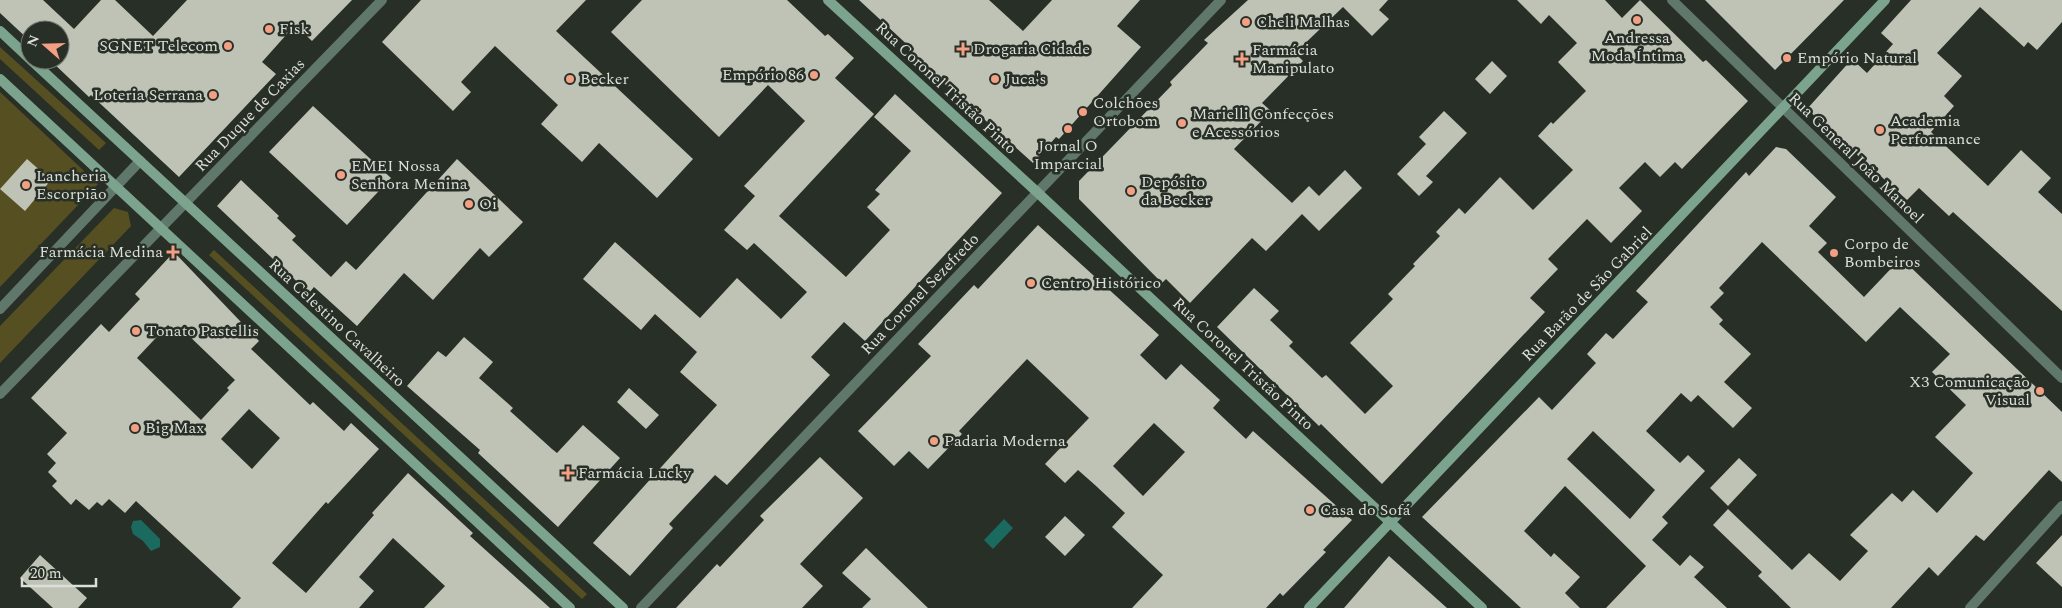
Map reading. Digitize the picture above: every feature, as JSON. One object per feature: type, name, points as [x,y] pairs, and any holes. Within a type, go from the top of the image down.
[{"type":"main road","name":"Rua Coronel Tristão Pinto","points":[[828,0],[1037,192],[1482,608]]},
{"type":"main road","name":"Rua Barão de São Gabriel","points":[[1309,608],[1885,0]]},
{"type":"main road","name":"Rua Celestino Cavalheiro","points":[[0,31],[20,50]]},
{"type":"main road","name":"Rua Celestino Cavalheiro","points":[[41,70],[623,608]]},
{"type":"main road","points":[[0,79],[570,608]]},
{"type":"street","name":"Rua Duque de Caxias","points":[[0,394],[382,0]]},
{"type":"street","name":"Rua Coronel Sezefredo","points":[[641,608],[1221,0]]},
{"type":"street","name":"Rua General João Manoel","points":[[1672,0],[2062,378]]},
{"type":"street","points":[[0,309],[140,161]]},
{"type":"street","points":[[1970,608],[2062,506]]},
{"type":"shaded area","points":[[0,47],[20,65],[20,70],[25,70],[106,143],[99,150],[0,59]]},
{"type":"shaded area","points":[[0,92],[98,184],[0,287]]},
{"type":"shaded area","points":[[114,208],[128,212],[131,226],[0,363],[0,326]]},
{"type":"shaded area","points":[[214,250],[587,594],[582,599],[209,255]]},
{"type":"water","points":[[1004,519],[1013,528],[993,549],[984,540]]},
{"type":"water","points":[[141,520],[160,539],[160,547],[151,551],[143,541],[133,534],[131,527],[133,521]]},
{"type":"building","points":[[0,0],[43,0],[64,20],[20,20],[20,32],[0,13]]},
{"type":"building","points":[[101,0],[115,0],[153,36],[187,0],[352,0],[312,41],[295,25],[262,62],[276,74],[179,177],[91,95],[89,97],[61,70],[70,70],[70,25],[74,29]]},
{"type":"building","name":"Becker","points":[[421,0],[586,0],[556,31],[693,159],[657,198],[599,143],[582,162],[541,124],[558,105],[495,46],[461,82],[471,92],[453,111],[382,42]]},
{"type":"building","points":[[642,0],[787,0],[825,36],[828,34],[854,58],[835,78],[874,114],[779,216],[846,277],[890,230],[867,207],[880,194],[875,190],[911,151],[874,117],[895,94],[1002,193],[865,341],[844,322],[811,357],[830,375],[727,485],[715,475],[669,524],[673,528],[630,576],[593,543],[717,405],[680,372],[697,352],[655,314],[641,330],[583,279],[615,242],[700,318],[737,278],[781,319],[807,292],[754,243],[747,250],[724,230],[755,196],[744,186],[805,121],[768,85],[719,137],[611,32]]},
{"type":"building","points":[[859,0],[989,0],[1023,31],[1052,0],[1140,0],[1117,26],[1141,47],[1059,139],[1056,137],[1033,163],[910,53],[913,50]]},
{"type":"building","points":[[1248,0],[1388,0],[1379,10],[1389,19],[1372,36],[1343,7],[1295,53],[1303,61],[1262,103],[1271,111],[1234,149],[1292,203],[1309,186],[1319,196],[1345,170],[1362,188],[1319,231],[1302,214],[1266,251],[1252,238],[1190,303],[1166,279],[1162,283],[1079,199],[1079,181],[1172,85],[1170,82],[1208,43],[1204,40]]},
{"type":"building","points":[[1517,0],[1605,0],[1622,18],[1640,0],[1703,62],[1706,60],[1748,101],[1682,169],[1675,162],[1660,177],[1645,162],[1619,188],[1642,211],[1611,243],[1587,219],[1548,259],[1558,269],[1530,298],[1545,312],[1382,484],[1217,327],[1254,288],[1279,311],[1270,320],[1293,342],[1289,346],[1322,378],[1326,375],[1365,414],[1393,386],[1350,343],[1393,299],[1388,294],[1440,236],[1436,232],[1459,208],[1465,214],[1500,177],[1533,210],[1573,170],[1538,136],[1551,122],[1553,124],[1586,91],[1558,62],[1577,43],[1549,15],[1541,24]]},
{"type":"building","points":[[1705,0],[1844,0],[1775,70]]},
{"type":"building","points":[[1911,0],[2062,0],[2062,22],[2037,50],[2028,42],[2024,47],[1980,7],[1937,53],[1962,76],[1944,96],[1954,106],[1931,132],[1988,186],[2021,150],[2051,178],[2038,192],[2062,214],[2062,311],[1953,212],[1949,216],[1919,188],[1907,200],[1807,109],[1852,59],[1867,73],[1893,44],[1881,33]]},
{"type":"building","points":[[1492,61],[1507,76],[1490,94],[1475,79]]},
{"type":"building","name":"EMEI Nossa Senhora Menina","points":[[313,106],[391,178],[347,225],[269,152]]},
{"type":"building","points":[[1444,111],[1467,133],[1426,176],[1433,182],[1419,196],[1397,174],[1426,144],[1419,137]]},
{"type":"building","points":[[1776,147],[1786,149],[1836,197],[1809,226],[1827,243],[1818,252],[1864,297],[1901,258],[2062,412],[2062,482],[2049,470],[1984,541],[1976,535],[1938,576],[1929,567],[1891,608],[1791,608],[1758,576],[1762,572],[1713,525],[1728,509],[1792,570],[1809,553],[1840,581],[1868,551],[1850,535],[1892,493],[1902,502],[1913,490],[1937,513],[1973,473],[1935,437],[1966,405],[1932,372],[1950,354],[1900,307],[1866,342],[1762,242],[1719,288],[1724,293],[1710,307],[1723,320],[1719,324],[1751,354],[1724,382],[1752,408],[1733,428],[1698,395],[1691,402],[1681,393],[1646,431],[1680,463],[1688,455],[1705,471],[1662,517],[1668,523],[1652,540],[1680,566],[1690,555],[1704,567],[1694,577],[1727,608],[1606,608],[1646,566],[1565,486],[1524,531],[1551,557],[1554,553],[1580,577],[1565,593],[1580,608],[1521,608],[1422,517],[1539,397],[1552,410],[1596,363],[1587,354],[1606,333],[1613,339],[1648,302],[1636,291],[1746,172],[1749,176]],"holes":[[[1593,431],[1655,490],[1630,519],[1567,459]]]},
{"type":"building","name":"Lancheria Escorpião","points":[[27,159],[51,180],[25,211],[0,189]]},
{"type":"building","points":[[457,159],[523,222],[489,257],[480,248],[433,300],[404,273],[357,326],[314,287],[309,293],[217,206],[241,180],[279,216],[277,218],[296,236],[292,240],[331,277],[346,261],[356,270]]},
{"type":"building","points":[[1038,225],[1159,335],[1140,355],[1166,380],[1181,364],[1220,400],[1213,408],[1246,439],[1253,431],[1352,520],[1323,550],[1326,552],[1283,596],[1280,593],[1266,608],[1132,608],[1163,575],[1112,527],[1125,513],[1078,470],[1065,483],[1045,464],[1089,418],[1027,359],[959,431],[962,434],[928,469],[909,451],[894,466],[858,431],[931,356],[918,344],[974,285],[978,289]],"holes":[[[1154,423],[1185,452],[1143,496],[1113,466]]]},
{"type":"building","points":[[174,252],[259,341],[251,349],[310,405],[313,402],[344,431],[351,423],[379,449],[328,504],[326,502],[272,563],[306,593],[374,515],[372,513],[408,473],[473,533],[470,536],[550,608],[424,608],[445,586],[393,538],[359,577],[374,591],[359,608],[232,608],[241,598],[136,501],[125,513],[109,499],[102,506],[97,502],[89,510],[76,499],[71,505],[52,486],[57,481],[48,472],[56,463],[47,454],[67,433],[31,398],[101,324],[109,332],[140,299],[135,294]],"holes":[[[168,325],[180,337],[185,332],[235,380],[227,388],[229,390],[201,420],[137,358]],[[249,409],[280,438],[252,469],[221,439]]]},
{"type":"building","points":[[464,337],[493,362],[479,378],[513,408],[510,411],[557,453],[583,425],[620,458],[558,527],[478,453],[480,450],[407,386],[438,351],[446,357]]},
{"type":"building","points":[[629,388],[659,415],[646,429],[617,402]]},
{"type":"building","points":[[820,457],[863,498],[800,564],[823,586],[802,608],[676,608],[717,564],[720,567],[764,520],[760,516]]},
{"type":"building","points":[[1739,458],[1757,475],[1728,506],[1710,488]]},
{"type":"building","points":[[1065,516],[1085,535],[1065,556],[1045,537]]},
{"type":"building","points":[[2062,535],[2062,587],[2036,563]]},
{"type":"building","points":[[866,548],[928,608],[862,608],[871,599],[842,573]]},
{"type":"building","points":[[40,555],[87,598],[78,608],[53,608],[20,578]]},
{"type":"building","points":[[1389,556],[1447,608],[1344,608]]},
{"type":"place","name":"Andressa Moda Íntima","points":[[1637,20]]},
{"type":"place","name":"Cheli Malhas","points":[[1246,22]]},
{"type":"place","name":"Fisk","points":[[269,29]]},
{"type":"place","name":"SGNET Telecom","points":[[228,46]]},
{"type":"place","name":"Drogaria Cidade","points":[[963,49]]},
{"type":"place","name":"Empório Natural","points":[[1787,58]]},
{"type":"place","name":"Farmácia Manipulato","points":[[1242,59]]},
{"type":"place","name":"Empório 86","points":[[814,75]]},
{"type":"place","name":"Becker","points":[[570,79]]},
{"type":"place","name":"Juca's","points":[[995,79]]},
{"type":"place","name":"Loteria Serrana","points":[[213,95]]},
{"type":"place","name":"Colchões Ortobom","points":[[1083,112]]},
{"type":"place","name":"Marielli Confecções e Acessórios","points":[[1182,123]]},
{"type":"place","name":"Jornal O Imparcial","points":[[1068,129]]},
{"type":"place","name":"Academia Performance","points":[[1880,130]]},
{"type":"place","name":"EMEI Nossa Senhora Menina","points":[[341,175]]},
{"type":"place","name":"Lancheria Escorpião","points":[[26,185]]},
{"type":"place","name":"Depósito da Becker","points":[[1131,191]]},
{"type":"place","name":"Oi","points":[[469,204]]},
{"type":"place","name":"Farmácia Medina","points":[[173,252]]},
{"type":"place","name":"Corpo de Bombeiros","points":[[1834,253]]},
{"type":"place","name":"Centro Histórico","points":[[1031,283]]},
{"type":"place","name":"Tonato Pastellis","points":[[136,331]]},
{"type":"place","name":"X3 Comunicação Visual","points":[[2040,391]]},
{"type":"place","name":"Big Max","points":[[135,428]]},
{"type":"place","name":"Padaria Moderna","points":[[934,441]]},
{"type":"place","name":"Farmácia Lucky","points":[[568,473]]},
{"type":"place","name":"Casa do Sofá","points":[[1310,510]]}]
